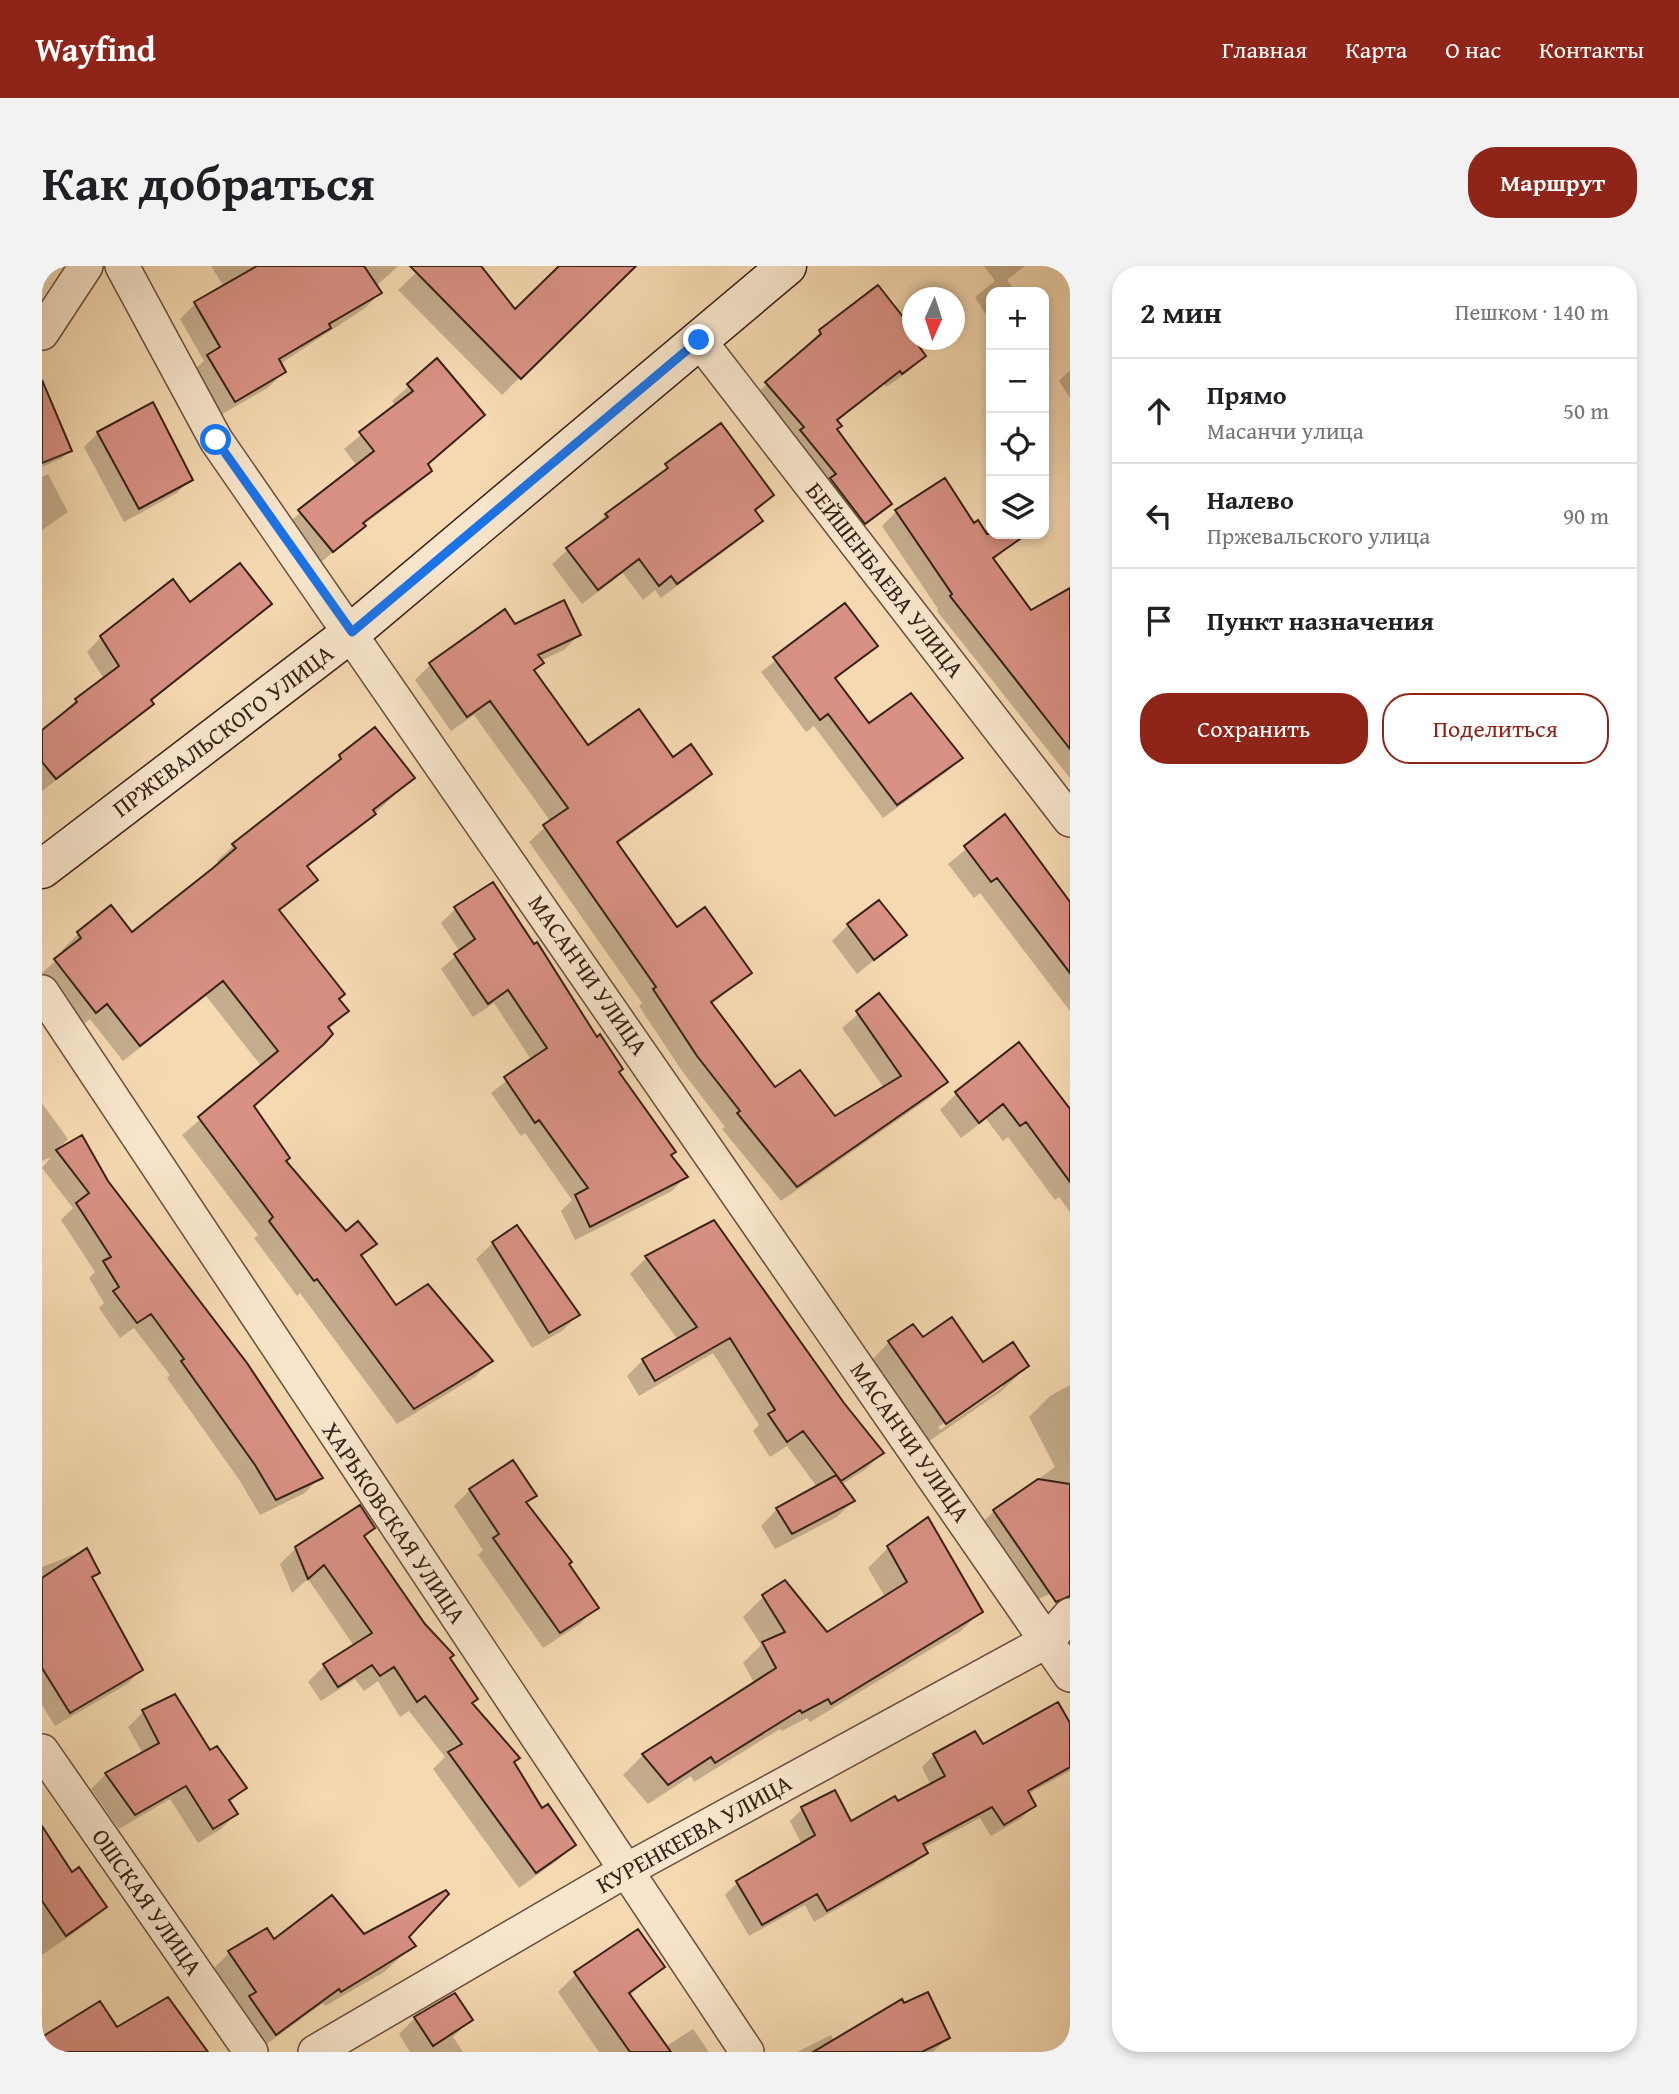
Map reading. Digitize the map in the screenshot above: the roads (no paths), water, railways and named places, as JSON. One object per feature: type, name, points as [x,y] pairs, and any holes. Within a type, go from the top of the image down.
[{"type":"main road","name":"ПРЖЕВАЛЬСКОГО УЛИЦА","points":[[42,869],[352,632],[787,266]]},
{"type":"street","points":[[42,334],[86,266]]},
{"type":"street","name":"МАСАНЧИ УЛИЦА","points":[[122,266],[216,440],[352,632],[1070,1675]]},
{"type":"street","name":"БЕЙШЕНБАЕВА УЛИЦА","points":[[699,340],[1070,820]]},
{"type":"street","name":"ХАРЬКОВСКАЯ УЛИЦА","points":[[42,992],[747,2052]]},
{"type":"street","name":"КУРЕНКЕЕВА УЛИЦА","points":[[315,2052],[625,1871],[1047,1641],[1070,1615]]},
{"type":"street","name":"ОШСКАЯ УЛИЦА","points":[[42,1751],[251,2052]]}]
